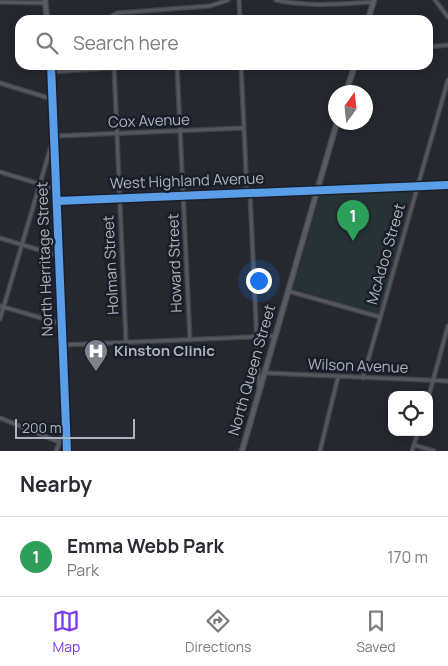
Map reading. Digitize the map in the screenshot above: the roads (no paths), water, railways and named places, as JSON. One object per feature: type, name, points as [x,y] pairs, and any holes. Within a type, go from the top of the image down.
[{"type":"street","points":[[114,15],[118,13],[210,6],[228,0]]},
{"type":"street","points":[[239,0],[240,15]]},
{"type":"street","points":[[276,0],[299,4],[374,1],[370,15]]},
{"type":"street","points":[[435,0],[448,17]]},
{"type":"street","points":[[0,2],[45,1],[46,15]]},
{"type":"street","points":[[433,46],[448,45]]},
{"type":"street","points":[[51,72],[72,70]]},
{"type":"street","name":"Holman Street","points":[[114,70],[126,342]]},
{"type":"street","name":"Howard Street","points":[[177,70],[190,340]]},
{"type":"street","points":[[242,70],[259,388]]},
{"type":"street","points":[[348,85],[353,70]]},
{"type":"street","name":"North Herritage Street","points":[[51,72],[66,451]]},
{"type":"street","name":"McAdoo Street","points":[[363,378],[448,80]]},
{"type":"street","points":[[0,84],[52,99]]},
{"type":"street","name":"Cox Avenue","points":[[54,136],[244,128]]},
{"type":"street","name":"North Queen Street","points":[[242,451],[335,130]]},
{"type":"street","points":[[0,319],[2,306],[54,136]]},
{"type":"street","points":[[0,172],[57,189]]},
{"type":"street","name":"West Highland Avenue","points":[[57,201],[448,185]]},
{"type":"street","points":[[0,238],[59,257]]},
{"type":"street","points":[[288,291],[380,317]]},
{"type":"street","points":[[2,306],[62,324]]},
{"type":"street","points":[[430,391],[448,326]]},
{"type":"street","points":[[63,345],[274,336]]},
{"type":"street","name":"Wilson Avenue","points":[[267,373],[448,381]]},
{"type":"street","points":[[320,451],[338,377]]},
{"type":"street","points":[[0,418],[59,442]]},
{"type":"street","points":[[56,451],[65,431]]},
{"type":"street","points":[[412,451],[417,436]]},
{"type":"street","points":[[414,445],[434,451]]},
{"type":"place","name":"Emma Webb Park","points":[[353,241]]},
{"type":"place","name":"Kinston Clinic","points":[[96,372]]}]
